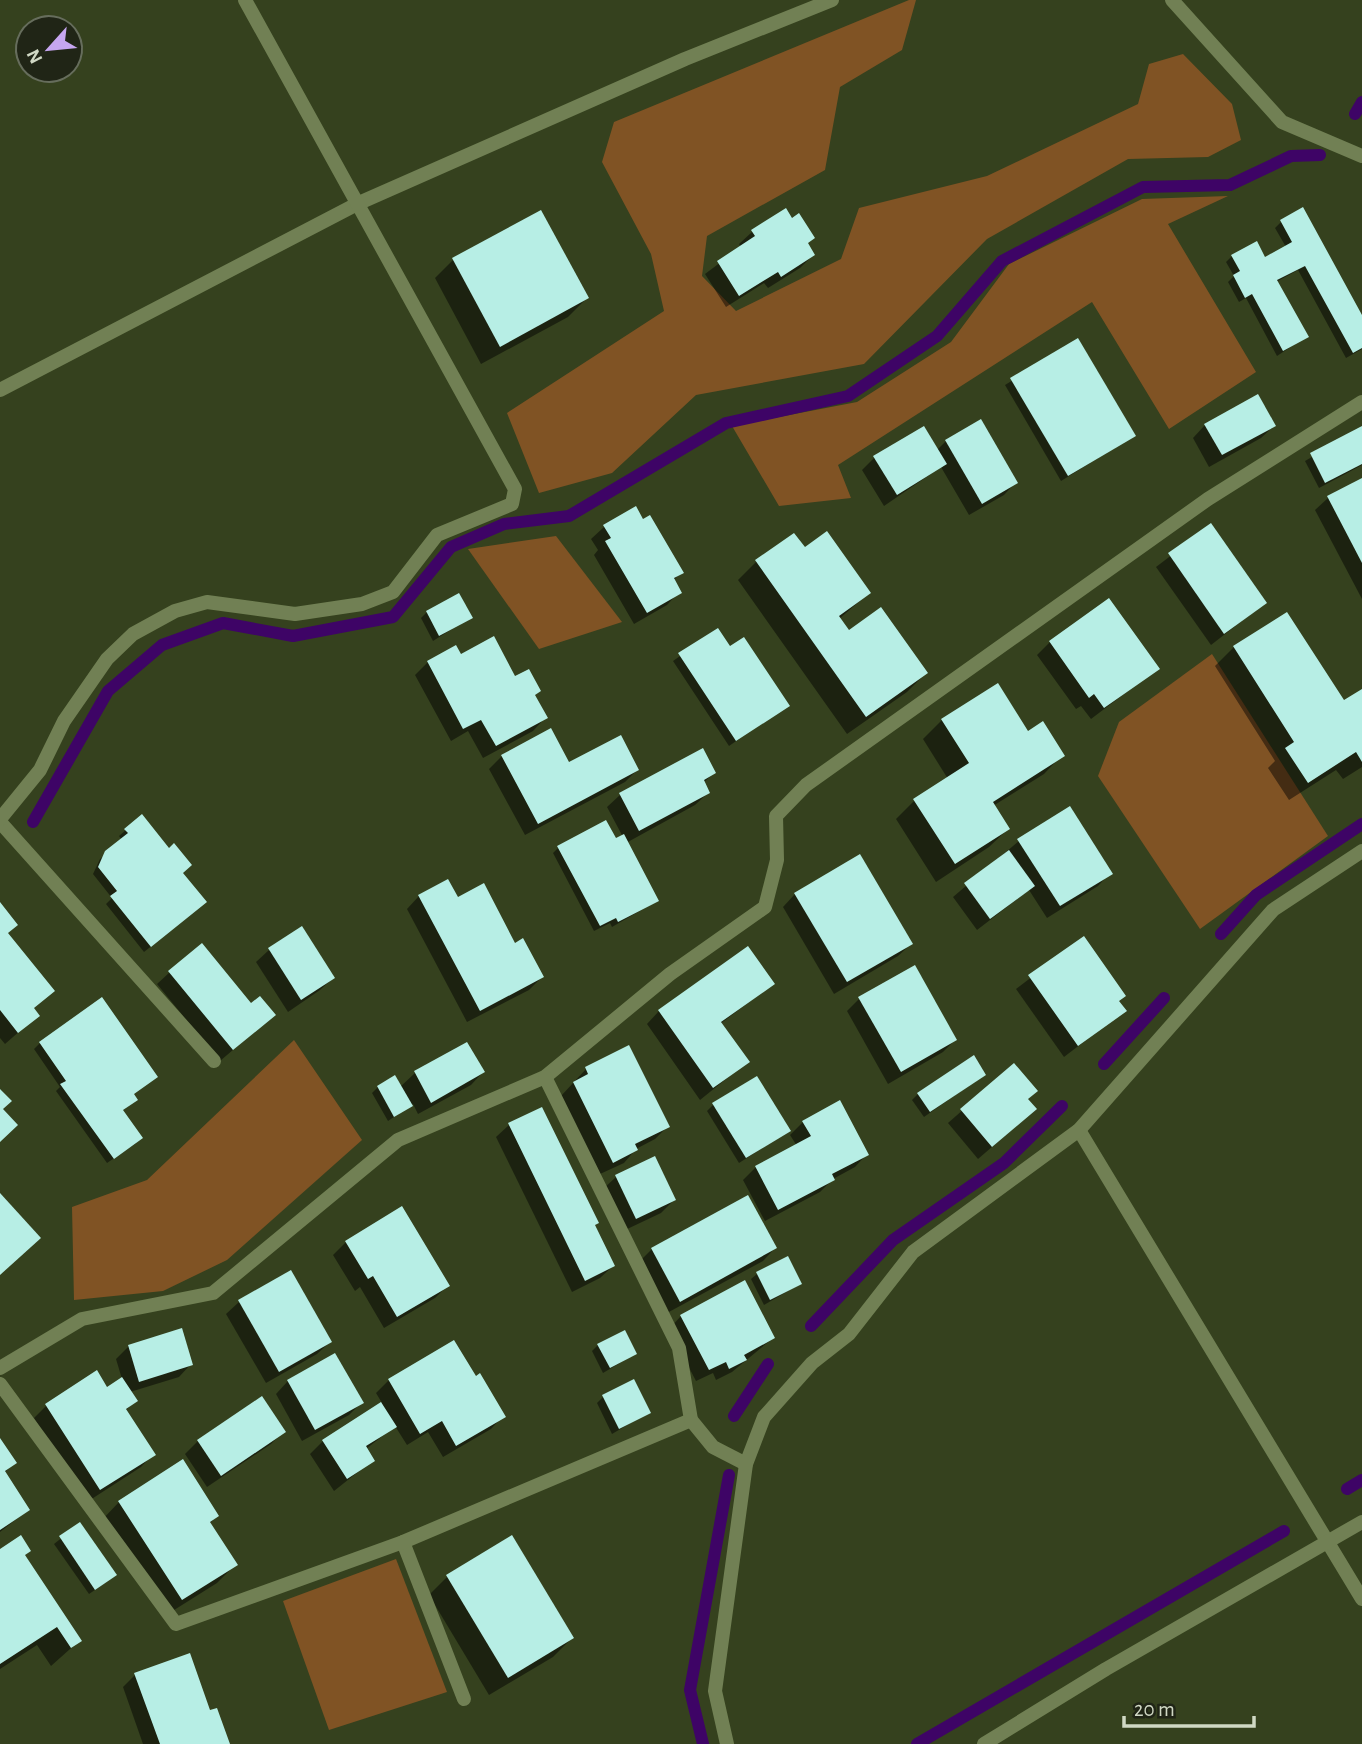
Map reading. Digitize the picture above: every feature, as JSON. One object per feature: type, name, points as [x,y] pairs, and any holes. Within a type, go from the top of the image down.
[{"type":"street","points":[[214,1060],[0,820],[40,770],[64,721],[107,659],[132,634],[175,611],[207,602],[295,614],[362,604],[393,592],[437,535],[512,504],[515,489],[245,0]]},
{"type":"street","points":[[0,390],[359,203],[685,59],[832,0]]},
{"type":"street","points":[[1172,0],[1282,122],[1362,156]]},
{"type":"street","points":[[0,1368],[82,1319],[213,1293],[398,1140],[545,1077],[670,974],[765,907],[777,860],[776,816],[806,785],[1197,507],[1362,402]]},
{"type":"street","points":[[727,1744],[715,1691],[746,1464],[764,1416],[812,1363],[849,1335],[912,1252],[1079,1130],[1273,910],[1362,851]]},
{"type":"street","points":[[545,1077],[679,1348],[691,1420],[713,1447],[746,1464]]},
{"type":"street","points":[[1079,1130],[1362,1599]]},
{"type":"street","points":[[0,1384],[176,1624],[403,1542],[691,1420]]},
{"type":"street","points":[[984,1744],[1106,1669],[1362,1522]]},
{"type":"street","points":[[403,1542],[464,1699]]},
{"type":"shaded area","points":[[909,0],[916,0],[902,50],[840,87],[825,170],[707,236],[702,276],[736,311],[841,259],[859,208],[987,176],[1138,104],[1149,64],[1183,54],[1232,104],[1241,140],[1208,157],[1128,159],[987,239],[864,364],[696,395],[612,473],[539,493],[507,413],[664,311],[651,254],[602,162],[614,122]]},
{"type":"shaded area","points":[[1228,196],[1168,224],[1256,372],[1169,429],[1092,302],[838,465],[851,498],[779,506],[732,426],[857,402],[951,342],[1009,264],[1142,199]]},
{"type":"shaded area","points":[[556,536],[622,622],[539,649],[468,549]]},
{"type":"shaded area","points":[[1212,654],[1328,836],[1200,929],[1098,776],[1119,722]]},
{"type":"shaded area","points":[[294,1040],[362,1140],[227,1260],[163,1291],[74,1300],[72,1207],[147,1180]]},
{"type":"shaded area","points":[[396,1559],[447,1692],[329,1730],[283,1601]]},
{"type":"building","points":[[1303,207],[1362,315],[1362,348],[1353,353],[1305,266],[1277,280],[1309,337],[1283,351],[1252,294],[1245,298],[1233,275],[1240,271],[1231,255],[1257,241],[1265,257],[1292,242],[1280,220]]},
{"type":"building","points":[[786,208],[792,218],[799,213],[815,238],[808,243],[815,255],[781,277],[778,272],[739,296],[717,261],[755,236],[751,230]]},
{"type":"building","points":[[541,210],[589,298],[500,347],[452,258]]},
{"type":"building","points":[[1078,338],[1136,436],[1068,476],[1010,378]]},
{"type":"building","points":[[1258,394],[1276,426],[1222,455],[1204,424]]},
{"type":"building","points":[[981,419],[1018,483],[982,504],[945,440]]},
{"type":"building","points":[[924,426],[947,464],[897,495],[873,456]]},
{"type":"building","points":[[1362,426],[1362,464],[1325,483],[1310,453]]},
{"type":"building","points":[[1362,478],[1362,563],[1327,496]]},
{"type":"building","points":[[636,506],[643,519],[650,515],[684,573],[674,578],[682,593],[647,613],[605,541],[611,538],[603,525]]},
{"type":"building","points":[[1211,523],[1267,603],[1224,634],[1168,553]]},
{"type":"building","points":[[827,531],[871,593],[839,616],[849,630],[881,607],[928,673],[866,717],[755,560],[794,533],[805,547]]},
{"type":"building","points":[[459,593],[473,618],[439,636],[426,611]]},
{"type":"building","points":[[1109,598],[1160,669],[1104,708],[1094,694],[1089,698],[1049,641]]},
{"type":"building","points":[[1287,612],[1344,700],[1362,689],[1362,762],[1356,752],[1308,783],[1285,748],[1294,742],[1233,646]]},
{"type":"building","points":[[718,628],[730,646],[744,637],[790,706],[736,741],[678,653]]},
{"type":"building","points":[[494,636],[515,676],[529,669],[541,691],[535,695],[548,718],[496,746],[481,720],[463,729],[427,661],[456,645],[461,654]]},
{"type":"building","points":[[998,683],[1028,731],[1043,721],[1065,756],[993,802],[1010,829],[955,864],[913,799],[969,763],[941,719]]},
{"type":"building","points":[[551,728],[569,762],[621,735],[639,770],[538,824],[501,755]]},
{"type":"building","points":[[703,748],[716,773],[704,780],[710,793],[639,831],[619,793]]},
{"type":"building","points":[[1070,806],[1113,874],[1060,906],[1017,839]]},
{"type":"building","points":[[142,814],[169,848],[174,843],[192,865],[183,873],[207,902],[151,947],[110,896],[117,891],[98,867],[105,851],[128,833],[124,829]]},
{"type":"building","points":[[606,820],[616,838],[624,834],[659,901],[618,922],[616,918],[600,926],[557,846]]},
{"type":"building","points":[[1009,850],[1035,886],[990,919],[964,883]]},
{"type":"building","points":[[860,854],[913,944],[847,982],[794,893]]},
{"type":"building","points":[[448,879],[458,897],[484,883],[515,943],[523,938],[544,977],[480,1011],[418,895]]},
{"type":"building","points":[[0,902],[18,925],[8,933],[55,991],[34,1008],[40,1016],[18,1033],[0,1010]]},
{"type":"building","points":[[302,926],[335,978],[301,1000],[268,948]]},
{"type":"building","points":[[1084,936],[1126,996],[1119,1001],[1127,1011],[1078,1046],[1028,975]]},
{"type":"building","points":[[202,943],[251,1003],[260,996],[276,1015],[233,1050],[168,971]]},
{"type":"building","points":[[748,946],[775,984],[721,1022],[750,1062],[713,1088],[658,1010]]},
{"type":"building","points":[[915,965],[957,1040],[901,1072],[858,997]]},
{"type":"building","points":[[102,997],[158,1077],[134,1094],[138,1100],[123,1110],[143,1138],[114,1159],[60,1084],[66,1081],[39,1042]]},
{"type":"building","points":[[467,1042],[485,1072],[431,1103],[414,1071]]},
{"type":"building","points":[[629,1045],[670,1127],[635,1144],[638,1150],[613,1163],[573,1082],[588,1074],[585,1067]]},
{"type":"building","points":[[974,1055],[986,1075],[930,1112],[917,1093]]},
{"type":"building","points":[[1014,1063],[1038,1091],[1028,1099],[1037,1109],[992,1147],[960,1109]]},
{"type":"building","points":[[395,1075],[413,1106],[394,1117],[377,1086]]},
{"type":"building","points":[[757,1076],[791,1131],[746,1158],[712,1103]]},
{"type":"building","points":[[0,1089],[12,1101],[3,1109],[18,1125],[0,1142]]},
{"type":"building","points":[[840,1100],[869,1155],[832,1174],[835,1180],[778,1210],[755,1166],[811,1136],[802,1121]]},
{"type":"building","points":[[542,1107],[599,1223],[595,1225],[615,1266],[585,1281],[508,1123]]},
{"type":"building","points":[[655,1156],[676,1200],[636,1219],[615,1175]]},
{"type":"building","points":[[0,1193],[41,1238],[0,1275]]},
{"type":"building","points":[[748,1195],[777,1248],[680,1302],[651,1248]]},
{"type":"building","points":[[402,1206],[450,1286],[397,1317],[373,1276],[368,1279],[345,1241]]},
{"type":"building","points":[[788,1256],[802,1284],[770,1300],[756,1272]]},
{"type":"building","points":[[291,1270],[332,1342],[279,1372],[238,1300]]},
{"type":"building","points":[[745,1280],[775,1338],[744,1355],[747,1360],[729,1369],[726,1362],[709,1370],[680,1315]]},
{"type":"building","points":[[182,1328],[193,1365],[139,1382],[128,1345]]},
{"type":"building","points":[[625,1330],[637,1354],[610,1368],[597,1344]]},
{"type":"building","points":[[454,1340],[476,1376],[480,1373],[506,1417],[456,1446],[442,1421],[420,1434],[388,1379]]},
{"type":"building","points":[[335,1353],[364,1403],[315,1430],[287,1380]]},
{"type":"building","points":[[97,1370],[107,1387],[122,1377],[138,1401],[126,1409],[156,1455],[100,1490],[45,1404]]},
{"type":"building","points":[[634,1379],[651,1413],[619,1429],[602,1395]]},
{"type":"building","points":[[262,1396],[286,1432],[221,1476],[197,1440]]},
{"type":"building","points":[[381,1402],[397,1427],[366,1446],[375,1461],[347,1479],[322,1440]]},
{"type":"building","points":[[0,1438],[17,1463],[5,1471],[30,1510],[0,1530]]},
{"type":"building","points":[[183,1459],[219,1516],[210,1522],[238,1565],[182,1600],[118,1501]]},
{"type":"building","points":[[80,1522],[117,1575],[95,1590],[59,1536]]},
{"type":"building","points":[[21,1535],[31,1551],[25,1555],[82,1641],[71,1648],[57,1627],[0,1664],[0,1549]]},
{"type":"building","points":[[512,1535],[574,1638],[508,1678],[446,1575]]},
{"type":"building","points":[[190,1653],[210,1710],[217,1708],[230,1744],[160,1744],[134,1673]]},
{"type":"waterway","points":[[1355,114],[1362,102]]},
{"type":"waterway","points":[[33,822],[108,691],[162,645],[223,623],[293,636],[393,617],[451,547],[504,524],[569,516],[726,423],[848,396],[937,336],[1002,261],[1143,187],[1230,185],[1291,156],[1320,155]]},
{"type":"waterway","points":[[1221,934],[1256,895],[1362,824]]},
{"type":"waterway","points":[[1104,1064],[1164,998]]},
{"type":"waterway","points":[[811,1326],[893,1240],[1004,1163],[1062,1106]]},
{"type":"waterway","points":[[734,1416],[768,1364]]},
{"type":"waterway","points":[[703,1744],[690,1690],[729,1475]]},
{"type":"waterway","points":[[1347,1489],[1362,1480]]},
{"type":"waterway","points":[[917,1744],[1284,1531]]}]
